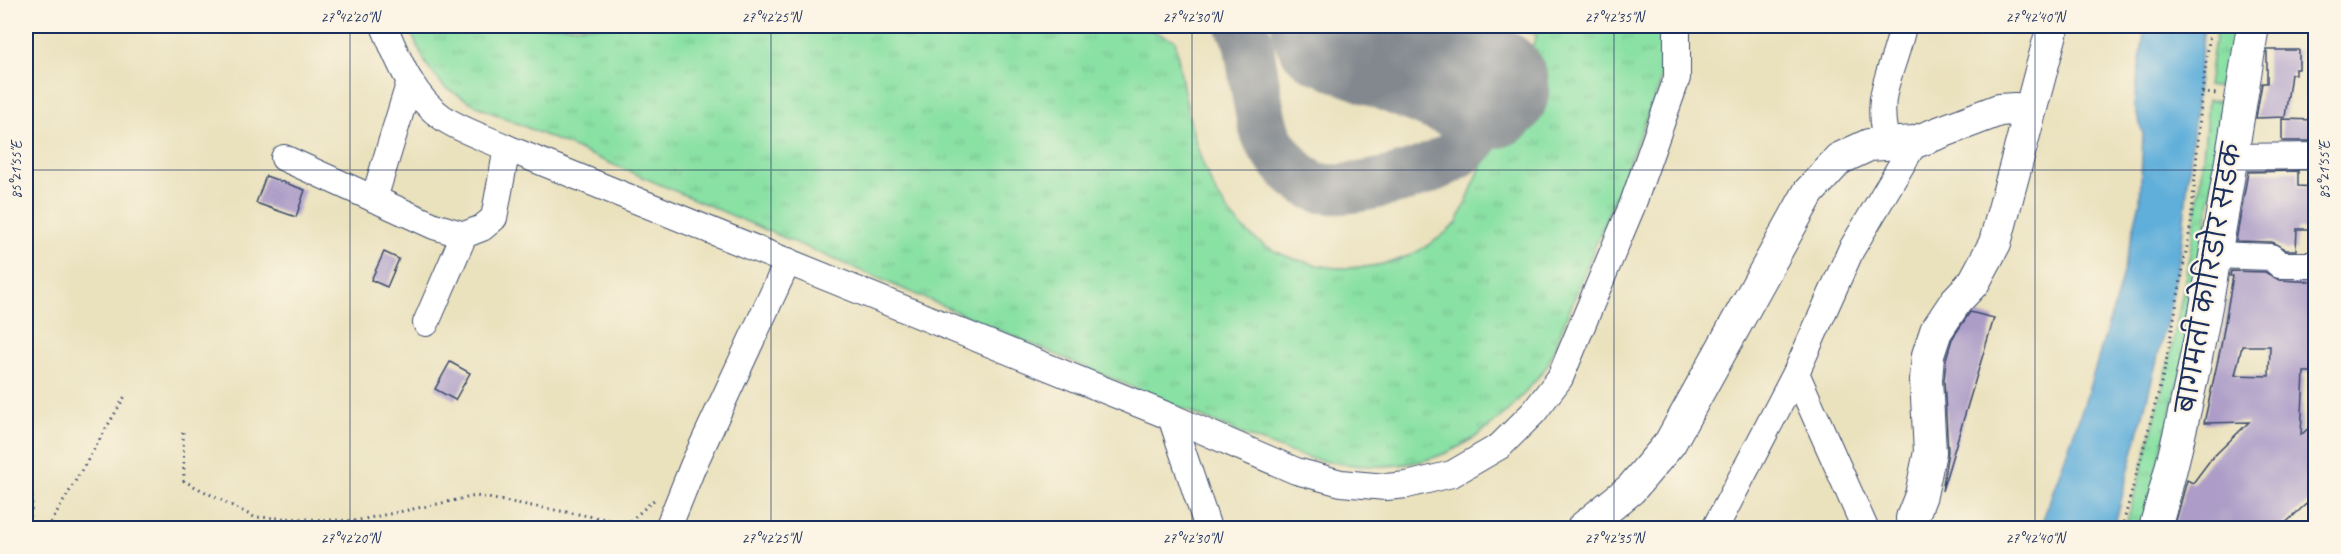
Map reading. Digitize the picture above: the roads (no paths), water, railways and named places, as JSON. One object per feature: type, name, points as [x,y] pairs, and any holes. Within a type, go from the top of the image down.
[{"type":"main road","points":[[1912,528],[1912,518],[1921,495],[1930,452],[1926,380],[1928,355],[1936,331],[1956,302],[1974,282],[1995,243],[2053,26]]},
{"type":"main road","name":"बागमती कोरिडोर सडक","points":[[2155,528],[2185,417],[2216,255],[2253,26]]},
{"type":"main road","points":[[1583,528],[1631,489],[1670,443],[1809,192],[1839,159],[1869,146],[1901,143],[1999,110],[2015,109],[2027,122]]},
{"type":"lane","points":[[384,26],[410,81],[425,102],[444,118],[507,148],[1171,417],[1296,471],[1341,483],[1386,488],[1434,480],[1452,474],[1500,446],[1534,412],[1560,378],[1632,206],[1677,78],[1677,26]]},
{"type":"lane","points":[[1715,528],[1796,373],[1901,143],[1880,119],[1882,95],[1903,26]]},
{"type":"lane","points":[[374,199],[410,81]]},
{"type":"lane","points":[[284,158],[435,226],[464,235],[482,228],[494,218],[507,148]]},
{"type":"lane","points":[[2231,157],[2316,156]]},
{"type":"lane","points":[[426,322],[464,235]]},
{"type":"lane","points":[[2216,255],[2271,257],[2280,264],[2316,266]]},
{"type":"lane","points":[[668,528],[693,466],[788,261]]},
{"type":"lane","points":[[1796,373],[1865,528]]},
{"type":"lane","points":[[1171,417],[1208,528]]},
{"type":"water","points":[[2145,26],[2204,26],[2181,249],[2168,317],[2114,528],[2040,528],[2086,398],[2118,293],[2140,202],[2143,134],[2134,104]]}]
